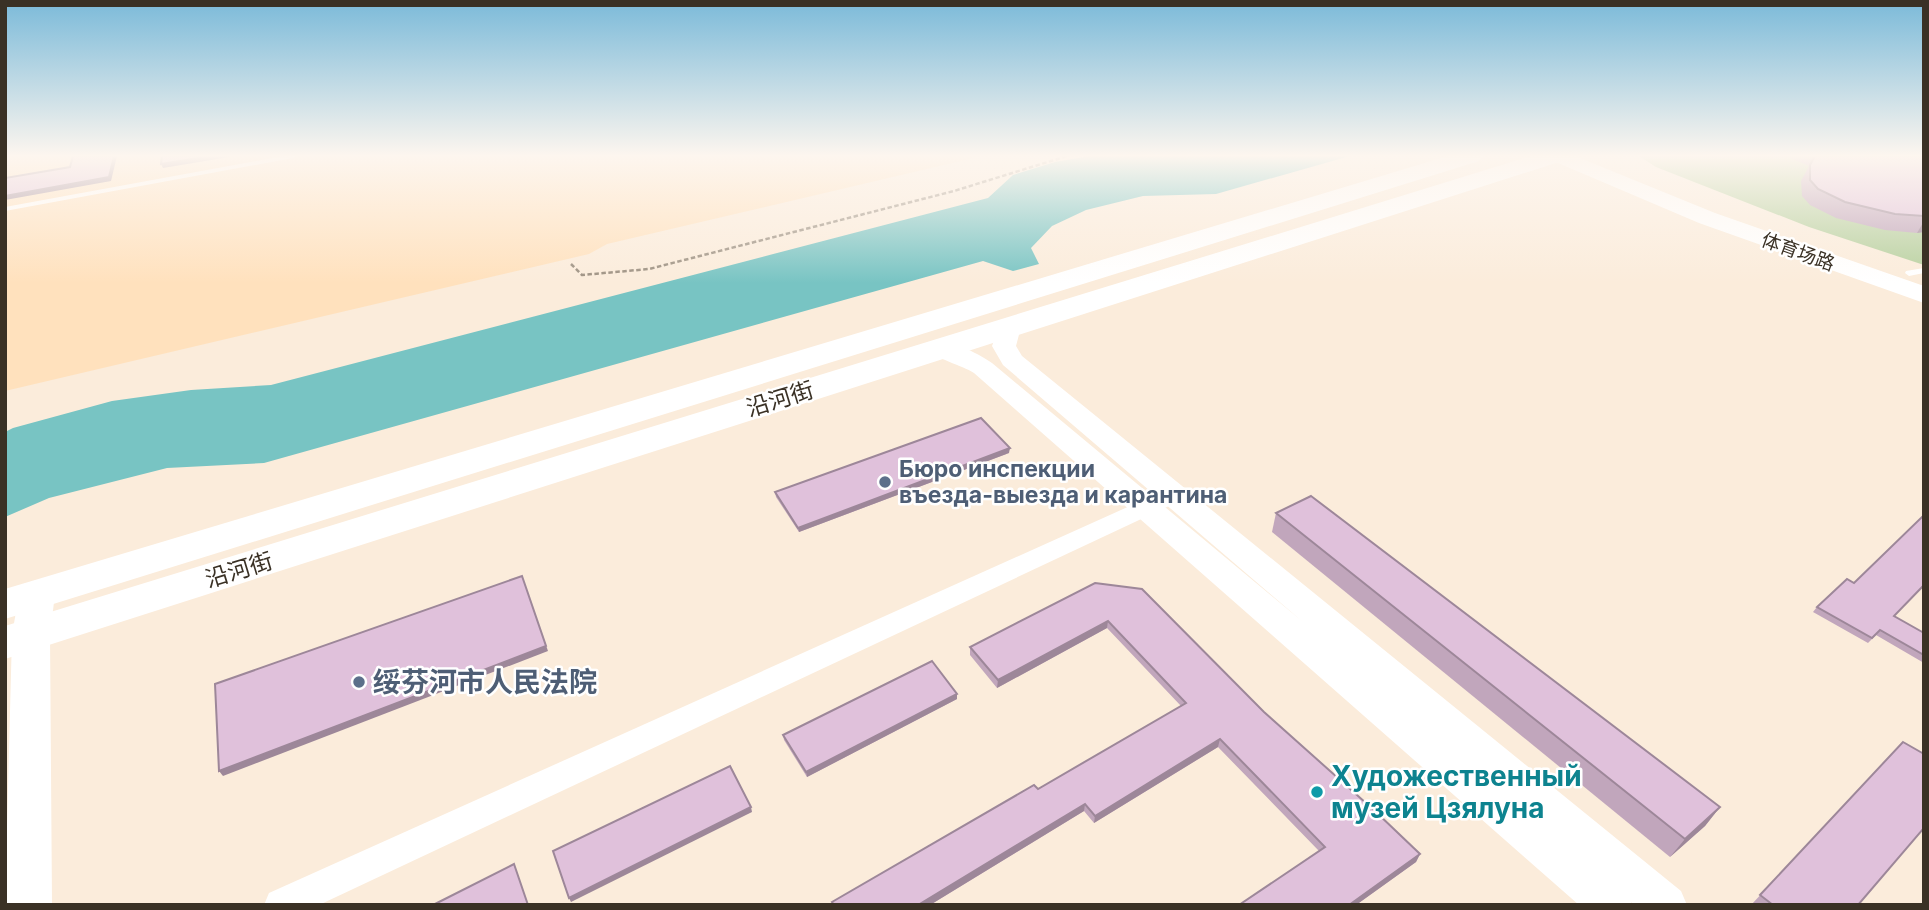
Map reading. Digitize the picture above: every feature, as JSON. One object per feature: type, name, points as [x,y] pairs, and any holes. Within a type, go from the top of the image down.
[{"type":"main road","name":"沿河街","points":[[21,599],[1332,198]]},
{"type":"main road","name":"沿河街","points":[[18,639],[1420,198]]},
{"type":"main road","name":"体育场路","points":[[1659,198],[1924,295]]},
{"type":"main road","name":"体育场路","points":[[1705,198],[1756,219],[1919,274]]},
{"type":"main road","points":[[21,599],[18,639],[28,905]]},
{"type":"street","points":[[1009,327],[1003,346],[1012,360],[1159,500],[1611,905]]},
{"type":"street","points":[[940,349],[970,359],[984,368],[1159,500],[1666,905]]},
{"type":"street","points":[[281,905],[1159,500]]},
{"type":"lane","points":[[5,209],[62,198]]},
{"type":"path","points":[[571,264],[582,275],[649,269],[925,198]]},
{"type":"shaded area","points":[[5,198],[801,198],[607,244],[589,254],[5,391]]},
{"type":"green space","points":[[1736,198],[1924,198],[1924,265],[1809,227]]},
{"type":"water","points":[[986,198],[1133,198],[1086,210],[1052,226],[1031,248],[1039,264],[1013,271],[983,261],[264,463],[167,468],[49,498],[5,517],[5,432],[13,428],[112,401],[191,390],[271,385]]},
{"type":"building","points":[[1838,198],[1924,198],[1924,216],[1895,214]]},
{"type":"building","points":[[981,418],[1010,448],[798,528],[775,492]]},
{"type":"building","points":[[1311,496],[1720,807],[1685,839],[1276,513]]},
{"type":"building","points":[[1924,515],[1924,585],[1894,616],[1924,633],[1924,655],[1880,630],[1872,638],[1817,607],[1847,579],[1854,583]]},
{"type":"building","points":[[522,576],[546,646],[219,771],[215,684]]},
{"type":"building","points":[[1095,583],[1142,589],[1264,712],[1420,854],[1349,905],[1239,905],[1325,847],[1220,739],[1095,816],[1085,804],[918,905],[834,905],[832,902],[1034,785],[1038,789],[1186,703],[1108,621],[998,680],[970,647]]},
{"type":"building","points":[[932,661],[957,694],[806,772],[783,735]]},
{"type":"building","points":[[1903,742],[1924,754],[1924,828],[1858,905],[1773,905],[1760,895]]},
{"type":"building","points":[[730,766],[751,807],[569,898],[553,851]]},
{"type":"building","points":[[514,864],[528,905],[433,905]]},
{"type":"place","name":"Бюро инспекции въезда-выезда и карантина","points":[[885,482]]},
{"type":"place","name":"绥芬河市人民法院","points":[[359,682]]},
{"type":"place","name":"Художественный музей Цзялуна","points":[[1317,792]]}]
